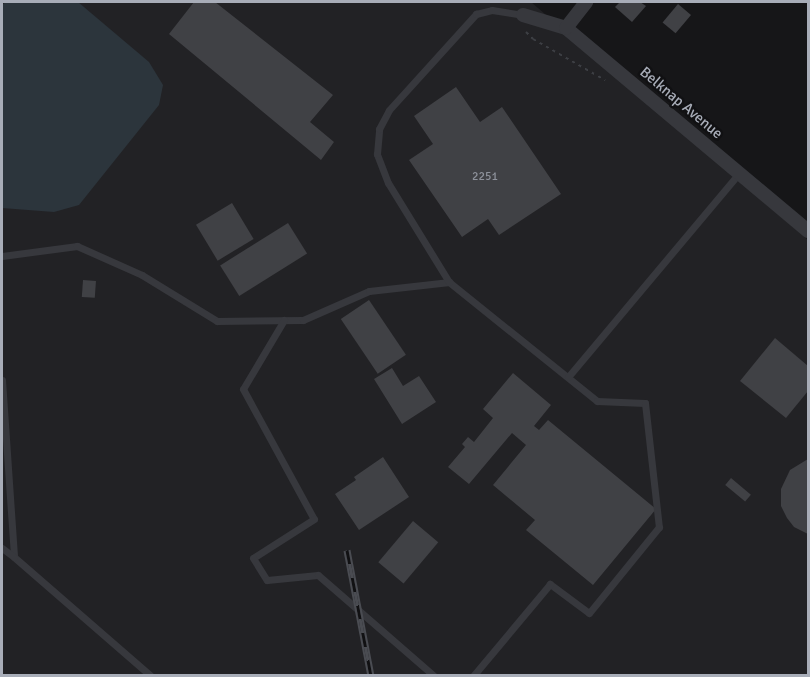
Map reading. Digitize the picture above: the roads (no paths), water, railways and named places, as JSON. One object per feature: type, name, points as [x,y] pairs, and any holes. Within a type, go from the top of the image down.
[{"type":"street","points":[[566,28],[586,2]]},
{"type":"street","name":"Belknap Avenue","points":[[523,15],[566,28],[808,231]]},
{"type":"lane","points":[[473,675],[550,584],[589,613],[659,528],[645,403],[597,401],[449,282],[388,183],[377,154],[379,129],[389,110],[476,14],[492,10],[523,15]]},
{"type":"lane","points":[[568,377],[739,173]]},
{"type":"lane","points":[[2,256],[77,246],[142,275],[217,321],[303,320],[369,291],[449,282]]},
{"type":"lane","points":[[284,320],[243,388],[314,519],[253,558],[267,580],[318,575],[435,675]]},
{"type":"lane","points":[[2,380],[5,478],[14,557]]},
{"type":"lane","points":[[2,548],[151,675]]},
{"type":"railway","points":[[347,550],[371,676]]}]
